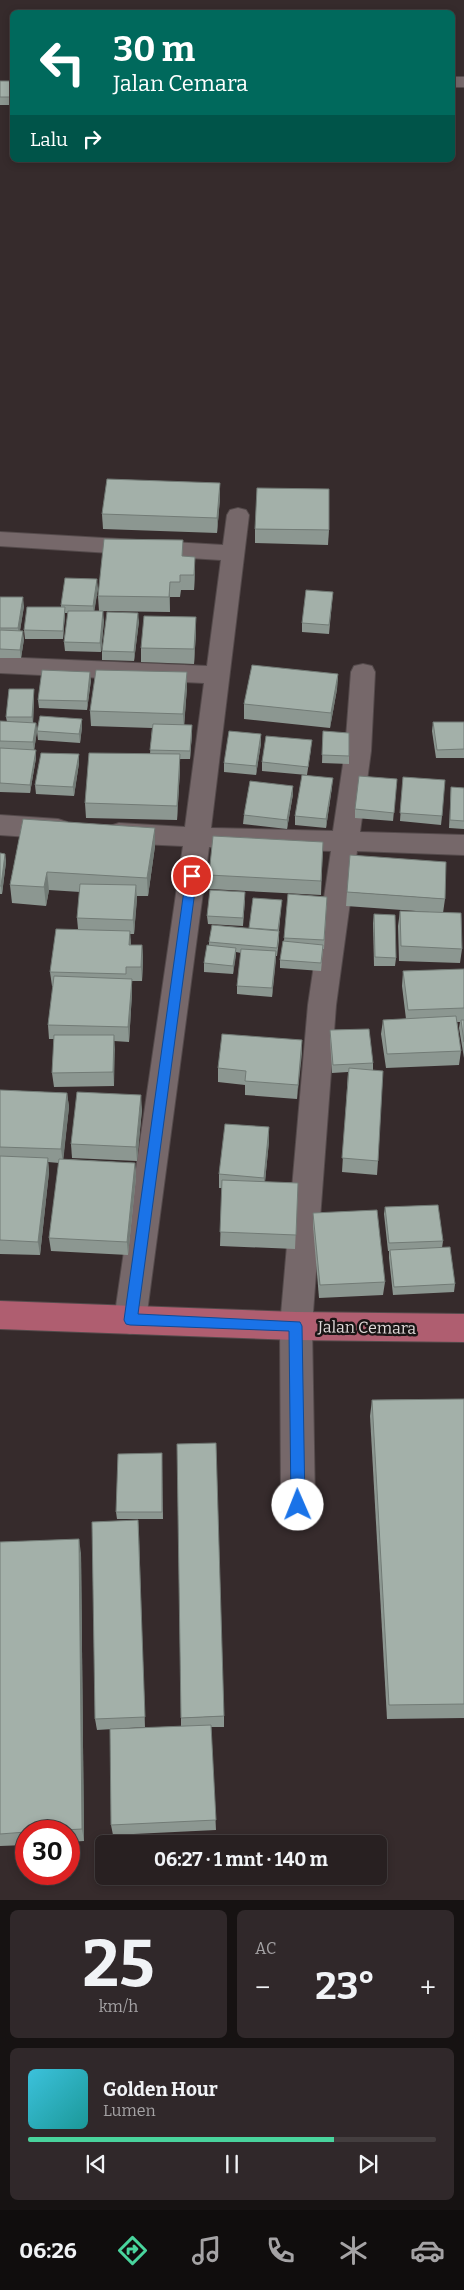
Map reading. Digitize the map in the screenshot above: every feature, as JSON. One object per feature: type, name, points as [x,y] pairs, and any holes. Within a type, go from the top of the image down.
[{"type":"main road","name":"Jalan Cemara","points":[[0,1315],[296,1326],[464,1328]]},
{"type":"street","points":[[130,1320],[197,837],[238,515]]},
{"type":"street","points":[[0,539],[234,553]]},
{"type":"street","points":[[0,665],[216,676]]},
{"type":"street","points":[[298,1505],[296,1326],[322,1005],[358,751],[363,672]]},
{"type":"street","points":[[0,825],[197,837],[464,845]]},
{"type":"building","points":[[0,81],[10,81],[10,97],[0,97]]},
{"type":"building","points":[[107,479],[220,483],[217,518],[102,514]]},
{"type":"building","points":[[257,488],[329,489],[329,530],[255,529]]},
{"type":"building","points":[[104,539],[183,540],[182,556],[195,557],[194,575],[180,575],[180,582],[170,582],[169,597],[98,596]]},
{"type":"building","points":[[65,578],[97,579],[93,606],[61,605]]},
{"type":"building","points":[[306,590],[333,592],[329,625],[302,623]]},
{"type":"building","points":[[0,597],[23,597],[18,628],[0,628]]},
{"type":"building","points":[[27,607],[65,607],[63,631],[24,630]]},
{"type":"building","points":[[68,611],[103,611],[100,643],[64,642]]},
{"type":"building","points":[[107,612],[138,613],[134,652],[102,651]]},
{"type":"building","points":[[144,616],[196,617],[194,649],[141,648]]},
{"type":"building","points":[[0,630],[23,631],[20,650],[0,649]]},
{"type":"building","points":[[252,665],[338,674],[331,713],[244,704]]},
{"type":"building","points":[[42,670],[90,672],[87,701],[38,700]]},
{"type":"building","points":[[96,670],[187,672],[183,714],[90,711]]},
{"type":"building","points":[[9,689],[34,689],[32,717],[6,717]]},
{"type":"building","points":[[40,716],[82,719],[79,734],[37,731]]},
{"type":"building","points":[[0,721],[36,723],[33,742],[0,741]]},
{"type":"building","points":[[433,722],[464,722],[464,749],[437,750]]},
{"type":"building","points":[[153,724],[192,725],[190,751],[150,750]]},
{"type":"building","points":[[229,731],[261,734],[256,766],[224,763]]},
{"type":"building","points":[[323,731],[349,733],[349,756],[322,755]]},
{"type":"building","points":[[266,736],[312,740],[308,767],[262,762]]},
{"type":"building","points":[[0,748],[36,750],[30,785],[0,783]]},
{"type":"building","points":[[41,753],[79,754],[73,787],[35,785]]},
{"type":"building","points":[[89,753],[180,754],[177,806],[85,803]]},
{"type":"building","points":[[302,775],[333,778],[326,819],[295,816]]},
{"type":"building","points":[[359,776],[397,779],[394,813],[355,809]]},
{"type":"building","points":[[403,777],[445,780],[442,816],[400,813]]},
{"type":"building","points":[[250,781],[293,786],[287,820],[244,815]]},
{"type":"building","points":[[451,787],[464,788],[464,821],[450,820]]},
{"type":"building","points":[[23,819],[155,828],[147,878],[47,872],[44,887],[10,885]]},
{"type":"building","points":[[213,836],[323,842],[321,881],[209,875]]},
{"type":"building","points":[[0,853],[5,854],[1,886],[0,886]]},
{"type":"building","points":[[350,855],[446,862],[445,899],[347,892]]},
{"type":"building","points":[[80,884],[136,885],[133,920],[77,918]]},
{"type":"building","points":[[210,890],[245,892],[243,918],[207,916]]},
{"type":"building","points":[[288,894],[327,897],[324,940],[284,938]]},
{"type":"building","points":[[253,898],[282,900],[278,930],[249,928]]},
{"type":"building","points":[[400,911],[461,913],[462,949],[401,946]]},
{"type":"building","points":[[374,914],[395,915],[396,958],[375,957]]},
{"type":"building","points":[[212,925],[279,931],[277,948],[209,942]]},
{"type":"building","points":[[56,929],[130,931],[129,945],[142,945],[141,967],[126,967],[126,974],[50,972]]},
{"type":"building","points":[[283,941],[323,945],[321,963],[280,960]]},
{"type":"building","points":[[207,945],[236,948],[233,966],[204,963]]},
{"type":"building","points":[[241,949],[276,951],[272,988],[237,986]]},
{"type":"building","points":[[464,969],[464,1008],[408,1010],[403,971]]},
{"type":"building","points":[[54,976],[132,979],[128,1027],[48,1025]]},
{"type":"building","points":[[456,1016],[461,1051],[387,1054],[383,1020]]},
{"type":"building","points":[[461,1020],[464,1020],[464,1042]]},
{"type":"building","points":[[369,1029],[373,1063],[333,1065],[330,1030]]},
{"type":"building","points":[[222,1034],[302,1040],[298,1085],[245,1081],[246,1071],[218,1068]]},
{"type":"building","points":[[54,1035],[114,1035],[113,1072],[52,1073]]},
{"type":"building","points":[[349,1068],[383,1071],[378,1161],[342,1158]]},
{"type":"building","points":[[0,1090],[67,1093],[61,1149],[0,1147]]},
{"type":"building","points":[[77,1092],[141,1095],[136,1147],[71,1144]]},
{"type":"building","points":[[225,1124],[269,1127],[264,1178],[219,1174]]},
{"type":"building","points":[[0,1156],[48,1158],[38,1242],[0,1240]]},
{"type":"building","points":[[59,1159],[135,1163],[127,1242],[49,1238]]},
{"type":"building","points":[[222,1180],[298,1183],[296,1235],[220,1232]]},
{"type":"building","points":[[438,1205],[443,1241],[389,1243],[385,1207]]},
{"type":"building","points":[[377,1210],[385,1282],[320,1285],[313,1213]]},
{"type":"building","points":[[450,1247],[455,1284],[394,1287],[390,1250]]},
{"type":"building","points":[[464,1399],[464,1704],[389,1705],[372,1400]]},
{"type":"building","points":[[216,1443],[224,1716],[181,1718],[177,1444]]},
{"type":"building","points":[[162,1453],[162,1512],[116,1512],[118,1454]]},
{"type":"building","points":[[138,1520],[145,1717],[95,1719],[92,1522]]},
{"type":"building","points":[[79,1539],[82,1829],[80,1829],[80,1820],[15,1820],[15,1833],[0,1834],[0,1542]]},
{"type":"building","points":[[211,1725],[216,1820],[111,1825],[110,1729]]},
{"type":"route","points":[[192,876],[130,1320],[296,1326],[298,1505]]}]
